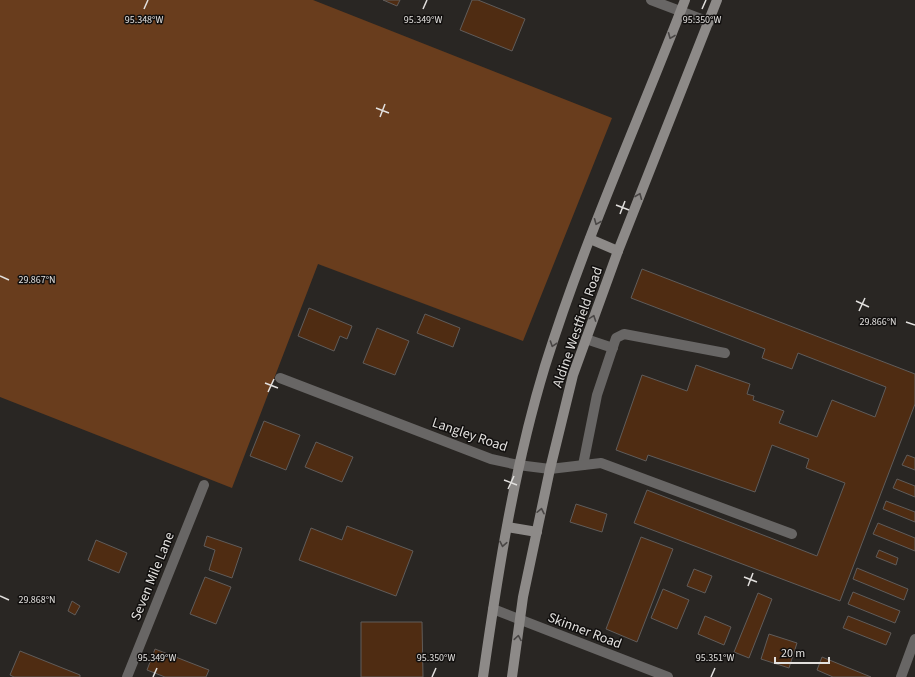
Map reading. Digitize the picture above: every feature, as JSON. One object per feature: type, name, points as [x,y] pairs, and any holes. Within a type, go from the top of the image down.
[{"type":"main road","name":"Aldine Westfield Road","points":[[483,677],[492,609],[518,465],[547,362],[590,239],[685,0]]},
{"type":"main road","name":"Aldine Westfield Road","points":[[512,677],[521,621],[523,597],[550,469],[573,375],[618,251],[717,0]]},
{"type":"main road","points":[[590,239],[618,251]]},
{"type":"main road","points":[[507,527],[537,532]]},
{"type":"street","points":[[651,0],[708,22]]},
{"type":"street","points":[[583,465],[597,395],[616,338],[624,334],[725,353]]},
{"type":"street","points":[[586,339],[613,348]]},
{"type":"street","name":"Langley Road","points":[[280,378],[491,459],[518,465],[550,469],[601,463],[792,534]]},
{"type":"street","name":"Seven Mile Lane","points":[[127,677],[204,485]]},
{"type":"street","name":"Skinner Road","points":[[492,609],[668,677]]},
{"type":"street","points":[[901,677],[915,639]]},
{"type":"shaded area","points":[[0,0],[313,0],[612,118],[523,341],[318,264],[232,488],[0,397]]},
{"type":"building","points":[[383,0],[400,0],[397,6]]},
{"type":"building","points":[[472,0],[478,0],[525,19],[512,51],[460,30]]},
{"type":"building","points":[[642,269],[915,374],[915,404],[840,601],[634,523],[647,490],[817,556],[845,483],[806,468],[809,459],[772,445],[755,492],[648,455],[646,461],[616,450],[642,375],[687,391],[696,365],[750,384],[747,394],[754,396],[753,400],[784,411],[779,423],[817,437],[832,400],[875,417],[886,387],[798,353],[792,369],[762,358],[765,349],[631,298]]},
{"type":"building","points":[[309,308],[352,326],[347,339],[340,336],[334,351],[298,336]]},
{"type":"building","points":[[425,314],[460,328],[453,347],[417,333]]},
{"type":"building","points":[[377,328],[409,341],[395,375],[363,363]]},
{"type":"building","points":[[264,421],[300,435],[286,470],[250,456]]},
{"type":"building","points":[[316,442],[353,457],[342,482],[305,467]]},
{"type":"building","points":[[907,455],[915,458],[915,470],[902,465]]},
{"type":"building","points":[[897,479],[915,486],[915,497],[893,488]]},
{"type":"building","points":[[886,501],[915,512],[915,522],[883,509]]},
{"type":"building","points":[[576,504],[607,514],[602,532],[570,522]]},
{"type":"building","points":[[878,523],[915,538],[915,551],[873,534]]},
{"type":"building","points":[[347,526],[413,551],[396,596],[299,560],[311,528],[342,540]]},
{"type":"building","points":[[207,536],[242,548],[232,578],[209,570],[215,550],[204,546]]},
{"type":"building","points":[[641,537],[673,549],[637,642],[606,629]]},
{"type":"building","points":[[96,540],[127,553],[119,573],[88,560]]},
{"type":"building","points":[[879,550],[898,558],[896,565],[876,557]]},
{"type":"building","points":[[857,568],[908,589],[904,600],[853,579]]},
{"type":"building","points":[[694,569],[712,576],[705,593],[687,586]]},
{"type":"building","points":[[205,577],[231,587],[216,624],[190,614]]},
{"type":"building","points":[[663,589],[689,600],[677,629],[651,618]]},
{"type":"building","points":[[853,592],[900,611],[895,623],[848,604]]},
{"type":"building","points":[[758,593],[772,599],[749,658],[734,652]]},
{"type":"building","points":[[72,601],[80,606],[75,615],[68,611]]},
{"type":"building","points":[[705,616],[731,627],[724,645],[698,634]]},
{"type":"building","points":[[848,616],[891,633],[886,645],[843,628]]},
{"type":"building","points":[[361,622],[422,622],[423,677],[361,677]]},
{"type":"building","points":[[769,634],[797,643],[789,668],[761,659]]},
{"type":"building","points":[[155,649],[209,670],[206,677],[165,677],[147,670]]},
{"type":"building","points":[[20,651],[80,675],[80,677],[14,677],[10,675]]},
{"type":"building","points":[[822,657],[871,677],[833,677],[817,670]]}]
